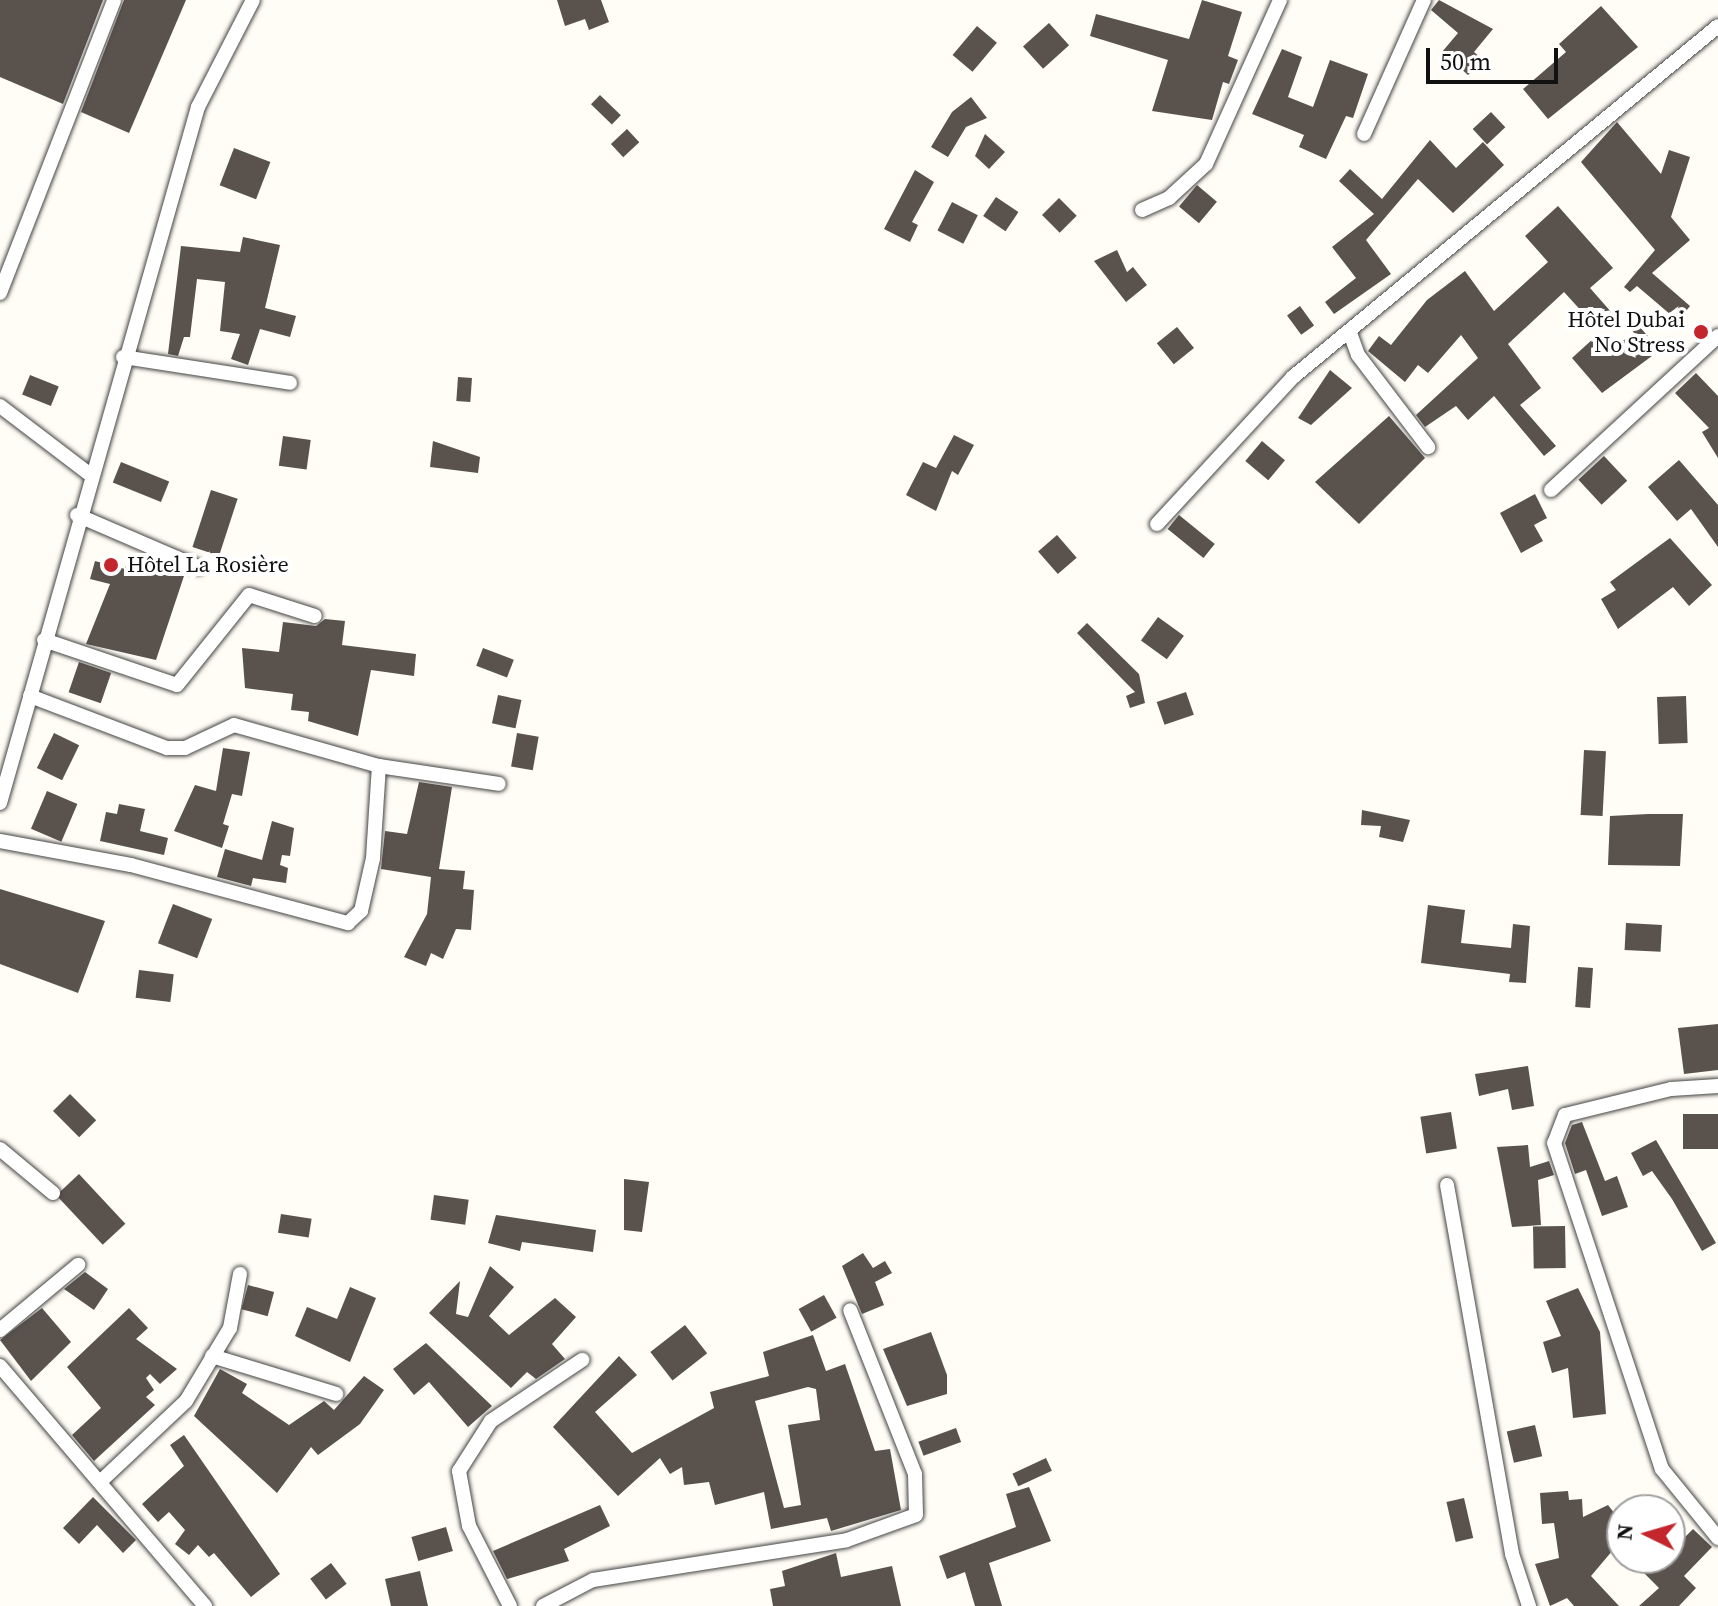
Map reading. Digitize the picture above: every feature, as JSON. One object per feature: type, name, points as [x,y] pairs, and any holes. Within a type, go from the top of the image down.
[{"type":"street","points":[[0,293],[114,0]]},
{"type":"street","points":[[0,803],[88,473],[198,107],[253,0]]},
{"type":"street","points":[[1142,210],[1192,182],[1206,164],[1280,0]]},
{"type":"street","points":[[1364,134],[1424,0]]},
{"type":"street","points":[[1157,524],[1293,377],[1718,26]]},
{"type":"street","points":[[1350,333],[1358,355],[1428,447]]},
{"type":"street","points":[[1551,490],[1718,336]]},
{"type":"street","points":[[123,357],[290,383]]},
{"type":"street","points":[[0,406],[88,473]]},
{"type":"street","points":[[77,515],[198,567]]},
{"type":"street","points":[[44,640],[177,685],[249,595],[315,616]]},
{"type":"street","points":[[30,696],[167,748],[185,748],[234,725],[379,766],[499,784]]},
{"type":"street","points":[[0,841],[131,865],[348,923],[361,911],[373,858],[379,766]]},
{"type":"street","points":[[1718,1086],[1671,1089],[1565,1115],[1554,1143],[1662,1469],[1718,1538]]},
{"type":"street","points":[[0,1149],[53,1193]]},
{"type":"street","points":[[1447,1185],[1512,1554],[1529,1606]]},
{"type":"street","points":[[0,1330],[78,1265]]},
{"type":"street","points":[[100,1482],[186,1401],[230,1328],[240,1274]]},
{"type":"street","points":[[543,1606],[593,1580],[847,1540],[903,1525],[916,1515],[915,1474],[850,1310]]},
{"type":"street","points":[[212,1356],[336,1394]]},
{"type":"street","points":[[510,1606],[469,1526],[459,1471],[491,1421],[582,1360]]},
{"type":"street","points":[[0,1366],[205,1606]]},
{"type":"building","points":[[0,0],[103,0],[63,104],[0,77]]},
{"type":"building","points":[[124,0],[186,0],[129,133],[81,112]]},
{"type":"building","points":[[557,0],[601,0],[609,22],[589,30],[585,19],[565,26]]},
{"type":"building","points":[[1202,0],[1242,12],[1228,56],[1238,60],[1229,84],[1223,82],[1212,120],[1152,111],[1168,60],[1090,36],[1096,14],[1189,39]]},
{"type":"building","points":[[1439,0],[1493,29],[1474,52],[1482,59],[1468,75],[1442,52],[1458,33],[1431,10]]},
{"type":"building","points":[[1601,6],[1638,47],[1548,119],[1523,89],[1566,52],[1559,44]]},
{"type":"building","points":[[1049,23],[1069,45],[1043,69],[1023,46]]},
{"type":"building","points":[[977,26],[997,43],[972,72],[953,55]]},
{"type":"building","points":[[1282,49],[1302,57],[1288,97],[1313,107],[1330,60],[1368,74],[1353,118],[1346,116],[1326,159],[1299,147],[1304,135],[1252,114]]},
{"type":"building","points":[[600,95],[621,115],[612,124],[591,104]]},
{"type":"building","points":[[971,97],[987,118],[966,127],[948,157],[931,147],[952,112]]},
{"type":"building","points":[[1491,112],[1505,127],[1487,144],[1473,129]]},
{"type":"building","points":[[1617,122],[1661,174],[1669,150],[1690,157],[1671,217],[1690,240],[1652,273],[1690,306],[1678,321],[1637,286],[1630,292],[1624,287],[1655,250],[1581,162]]},
{"type":"building","points":[[627,129],[639,142],[623,157],[611,144]]},
{"type":"building","points":[[985,134],[1005,152],[989,169],[975,156]]},
{"type":"building","points":[[1430,140],[1456,168],[1483,142],[1504,165],[1453,213],[1418,179],[1366,240],[1391,274],[1334,314],[1325,302],[1356,278],[1332,247],[1374,214],[1339,181],[1350,169],[1382,199]]},
{"type":"building","points":[[234,148],[270,162],[256,199],[220,185]]},
{"type":"building","points":[[915,170],[934,182],[912,222],[918,225],[910,242],[884,229]]},
{"type":"building","points":[[1197,185],[1217,202],[1199,223],[1179,206]]},
{"type":"building","points":[[996,197],[1018,212],[1006,231],[983,216]]},
{"type":"building","points":[[1059,198],[1077,216],[1060,233],[1042,215]]},
{"type":"building","points":[[952,202],[978,215],[963,244],[937,231]]},
{"type":"building","points":[[1558,206],[1613,268],[1590,288],[1612,313],[1596,327],[1564,292],[1508,344],[1541,388],[1520,405],[1556,446],[1544,456],[1494,396],[1468,420],[1456,406],[1425,427],[1416,415],[1478,358],[1461,335],[1428,373],[1418,365],[1405,382],[1368,351],[1379,336],[1391,345],[1427,300],[1465,271],[1494,311],[1548,262],[1525,236]]},
{"type":"building","points":[[243,237],[280,245],[265,308],[296,316],[290,337],[260,329],[248,365],[231,359],[240,334],[220,331],[225,282],[197,279],[190,337],[184,337],[178,356],[168,354],[181,246],[240,252]]},
{"type":"building","points":[[1117,250],[1127,272],[1133,267],[1147,285],[1126,302],[1094,261]]},
{"type":"building","points":[[1300,306],[1314,325],[1301,335],[1287,315]]},
{"type":"building","points":[[1639,326],[1660,350],[1602,393],[1572,358],[1594,338],[1608,355]]},
{"type":"building","points":[[1177,327],[1194,348],[1174,364],[1157,343]]},
{"type":"building","points":[[1330,370],[1352,388],[1311,425],[1298,418]]},
{"type":"building","points":[[1696,373],[1718,396],[1718,458],[1702,432],[1709,428],[1675,393]]},
{"type":"building","points":[[30,375],[59,387],[51,406],[22,394]]},
{"type":"building","points":[[458,377],[472,378],[470,402],[456,401]]},
{"type":"building","points":[[1389,416],[1425,458],[1359,524],[1315,482]]},
{"type":"building","points":[[954,435],[974,445],[958,475],[952,471],[936,511],[906,495],[923,462],[936,468]]},
{"type":"building","points":[[283,436],[311,440],[307,470],[279,466]]},
{"type":"building","points":[[433,441],[480,457],[478,473],[430,467]]},
{"type":"building","points":[[1262,441],[1285,460],[1268,480],[1245,461]]},
{"type":"building","points":[[1604,456],[1627,481],[1602,505],[1578,480]]},
{"type":"building","points":[[1679,460],[1718,505],[1718,547],[1691,509],[1677,521],[1648,487]]},
{"type":"building","points":[[121,462],[169,481],[161,502],[113,482]]},
{"type":"building","points":[[211,490],[238,499],[219,556],[192,547]]},
{"type":"building","points":[[1535,494],[1547,518],[1534,525],[1543,541],[1521,553],[1500,513]]},
{"type":"building","points":[[1179,515],[1215,544],[1203,558],[1168,529]]},
{"type":"building","points":[[1057,535],[1077,558],[1058,574],[1038,551]]},
{"type":"building","points":[[1670,538],[1712,585],[1689,606],[1673,587],[1618,629],[1601,599],[1616,590],[1610,582]]},
{"type":"building","points":[[128,559],[185,573],[156,660],[86,644],[110,584],[90,579],[95,561],[125,569]]},
{"type":"building","points":[[1158,617],[1184,636],[1167,659],[1141,640]]},
{"type":"building","points":[[325,619],[345,621],[342,645],[416,654],[414,676],[371,670],[358,736],[308,721],[309,712],[291,710],[293,694],[245,688],[242,648],[279,652],[283,622],[316,626]]},
{"type":"building","points":[[1087,623],[1139,674],[1145,703],[1130,708],[1126,696],[1135,692],[1077,633]]},
{"type":"building","points":[[483,648],[514,660],[507,678],[476,666]]},
{"type":"building","points":[[79,662],[111,673],[101,703],[69,692]]},
{"type":"building","points":[[1186,692],[1194,715],[1165,725],[1157,702]]},
{"type":"building","points":[[498,695],[521,700],[515,728],[492,723]]},
{"type":"building","points":[[1686,696],[1688,743],[1659,744],[1657,697]]},
{"type":"building","points":[[54,733],[79,745],[62,780],[37,768]]},
{"type":"building","points":[[517,733],[539,737],[533,770],[511,766]]},
{"type":"building","points":[[223,748],[250,752],[242,796],[232,794],[223,824],[229,826],[222,848],[174,831],[195,785],[216,791]]},
{"type":"building","points":[[1584,750],[1606,751],[1603,816],[1581,815]]},
{"type":"building","points":[[419,782],[452,787],[439,869],[465,871],[463,889],[474,890],[471,930],[456,929],[443,959],[431,953],[426,966],[404,957],[427,914],[431,877],[381,869],[385,831],[407,834]]},
{"type":"building","points":[[47,791],[77,804],[61,842],[31,829]]},
{"type":"building","points":[[119,804],[145,809],[140,831],[168,838],[164,855],[100,841],[106,812],[117,814]]},
{"type":"building","points":[[1362,810],[1410,820],[1403,842],[1379,837],[1381,826],[1361,825]]},
{"type":"building","points":[[1683,814],[1680,866],[1608,865],[1610,816]]},
{"type":"building","points":[[272,821],[294,828],[290,856],[282,855],[280,865],[288,868],[286,883],[253,878],[251,886],[217,877],[225,849],[262,860]]},
{"type":"building","points":[[0,889],[105,921],[78,993],[0,964]]},
{"type":"building","points":[[173,904],[212,919],[197,958],[158,943]]},
{"type":"building","points":[[1428,905],[1465,910],[1461,943],[1511,948],[1513,924],[1530,926],[1526,983],[1509,982],[1510,974],[1421,963]]},
{"type":"building","points":[[1626,923],[1662,925],[1661,952],[1625,950]]},
{"type":"building","points":[[1578,967],[1593,968],[1590,1008],[1575,1007]]},
{"type":"building","points":[[139,970],[174,974],[170,1002],[136,998]]},
{"type":"building","points":[[1718,1024],[1718,1070],[1684,1074],[1678,1028]]},
{"type":"building","points":[[1528,1066],[1534,1106],[1512,1110],[1508,1089],[1479,1096],[1475,1074]]},
{"type":"building","points":[[70,1094],[96,1120],[79,1137],[53,1111]]},
{"type":"building","points":[[1451,1112],[1457,1149],[1426,1153],[1420,1117]]},
{"type":"building","points":[[1683,1114],[1718,1114],[1718,1149],[1683,1149]]},
{"type":"building","points":[[1582,1122],[1605,1181],[1617,1176],[1628,1207],[1602,1216],[1586,1170],[1575,1174],[1565,1143],[1572,1125]]},
{"type":"building","points":[[1656,1140],[1716,1243],[1702,1251],[1652,1171],[1643,1176],[1631,1153]]},
{"type":"building","points":[[1528,1145],[1530,1167],[1549,1161],[1554,1175],[1538,1180],[1541,1225],[1512,1227],[1497,1147]]},
{"type":"building","points":[[79,1174],[125,1224],[103,1245],[56,1195]]},
{"type":"building","points":[[624,1179],[649,1182],[642,1232],[624,1230]]},
{"type":"building","points":[[434,1195],[469,1200],[465,1225],[431,1220]]},
{"type":"building","points":[[281,1214],[312,1219],[309,1238],[278,1233]]},
{"type":"building","points":[[496,1215],[596,1230],[593,1252],[522,1242],[520,1251],[488,1243]]},
{"type":"building","points":[[1565,1226],[1566,1268],[1534,1269],[1533,1227]]},
{"type":"building","points":[[863,1253],[873,1268],[885,1261],[892,1273],[875,1282],[884,1305],[862,1314],[842,1266]]},
{"type":"building","points":[[490,1266],[514,1287],[489,1316],[509,1335],[555,1298],[576,1317],[552,1344],[565,1359],[536,1379],[527,1372],[511,1388],[429,1313],[460,1281],[456,1314],[468,1317]]},
{"type":"building","points":[[85,1272],[108,1289],[94,1310],[64,1289]]},
{"type":"building","points":[[248,1285],[274,1292],[268,1316],[242,1309]]},
{"type":"building","points":[[350,1287],[376,1298],[350,1362],[295,1336],[307,1307],[337,1319]]},
{"type":"building","points":[[1578,1288],[1600,1332],[1606,1414],[1573,1418],[1568,1368],[1552,1373],[1543,1342],[1561,1336],[1546,1301]]},
{"type":"building","points":[[824,1295],[837,1318],[811,1332],[799,1309]]},
{"type":"building","points":[[42,1308],[71,1342],[31,1381],[0,1340]]},
{"type":"building","points":[[129,1308],[148,1328],[136,1339],[177,1369],[160,1384],[150,1374],[146,1378],[154,1390],[146,1397],[155,1405],[94,1461],[72,1435],[101,1408],[67,1367]]},
{"type":"building","points":[[685,1325],[707,1353],[672,1380],[650,1352]]},
{"type":"building","points":[[931,1332],[947,1375],[947,1394],[907,1406],[883,1349]]},
{"type":"building","points":[[813,1335],[826,1371],[845,1364],[875,1451],[890,1449],[901,1510],[831,1531],[827,1518],[771,1529],[764,1492],[715,1505],[709,1482],[684,1485],[682,1467],[670,1474],[660,1458],[618,1496],[553,1427],[619,1356],[637,1375],[595,1412],[632,1453],[714,1408],[710,1392],[769,1376],[763,1352]],"holes":[[[808,1387],[816,1389],[820,1420],[788,1425],[801,1505],[784,1508],[755,1401]]]},
{"type":"building","points":[[426,1343],[492,1406],[468,1427],[429,1382],[414,1395],[393,1369]]},
{"type":"building","points":[[220,1369],[247,1384],[242,1393],[289,1425],[324,1401],[334,1410],[364,1376],[384,1390],[360,1424],[318,1455],[311,1447],[277,1493],[194,1416]]},
{"type":"building","points":[[1535,1425],[1542,1456],[1514,1463],[1507,1432]]},
{"type":"building","points":[[956,1428],[961,1442],[924,1456],[918,1442]]},
{"type":"building","points":[[184,1435],[280,1574],[251,1597],[214,1553],[209,1557],[198,1545],[189,1555],[175,1544],[185,1530],[169,1512],[158,1522],[142,1504],[184,1466],[170,1445]]},
{"type":"building","points":[[1046,1458],[1052,1471],[1018,1486],[1012,1474]]},
{"type":"building","points":[[1029,1487],[1051,1541],[989,1563],[1002,1606],[975,1606],[965,1572],[947,1579],[939,1556],[1016,1527],[1006,1494]]},
{"type":"building","points":[[1568,1491],[1569,1500],[1582,1499],[1583,1517],[1606,1506],[1606,1558],[1591,1576],[1619,1606],[1574,1606],[1567,1598],[1550,1606],[1535,1564],[1559,1558],[1554,1523],[1542,1524],[1540,1493]]},
{"type":"building","points":[[93,1497],[136,1540],[123,1553],[97,1525],[79,1544],[63,1528]]},
{"type":"building","points":[[1464,1498],[1473,1538],[1456,1542],[1446,1502]]},
{"type":"building","points":[[600,1505],[610,1526],[564,1549],[569,1561],[507,1579],[493,1551]]},
{"type":"building","points":[[446,1527],[453,1551],[418,1561],[411,1537]]},
{"type":"building","points":[[1693,1529],[1712,1547],[1686,1574],[1686,1536]]},
{"type":"building","points":[[836,1553],[841,1577],[892,1566],[901,1606],[773,1606],[770,1589],[785,1586],[782,1571]]},
{"type":"building","points":[[331,1563],[347,1584],[326,1599],[310,1579]]},
{"type":"building","points":[[420,1571],[428,1606],[391,1606],[385,1579]]},
{"type":"building","points":[[1645,1574],[1686,1574],[1684,1576],[1696,1588],[1679,1606],[1639,1606],[1659,1588]]},
{"type":"place","name":"Hôtel Dubai No Stress","points":[[1701,332]]},
{"type":"place","name":"Hôtel La Rosière","points":[[111,565]]}]
